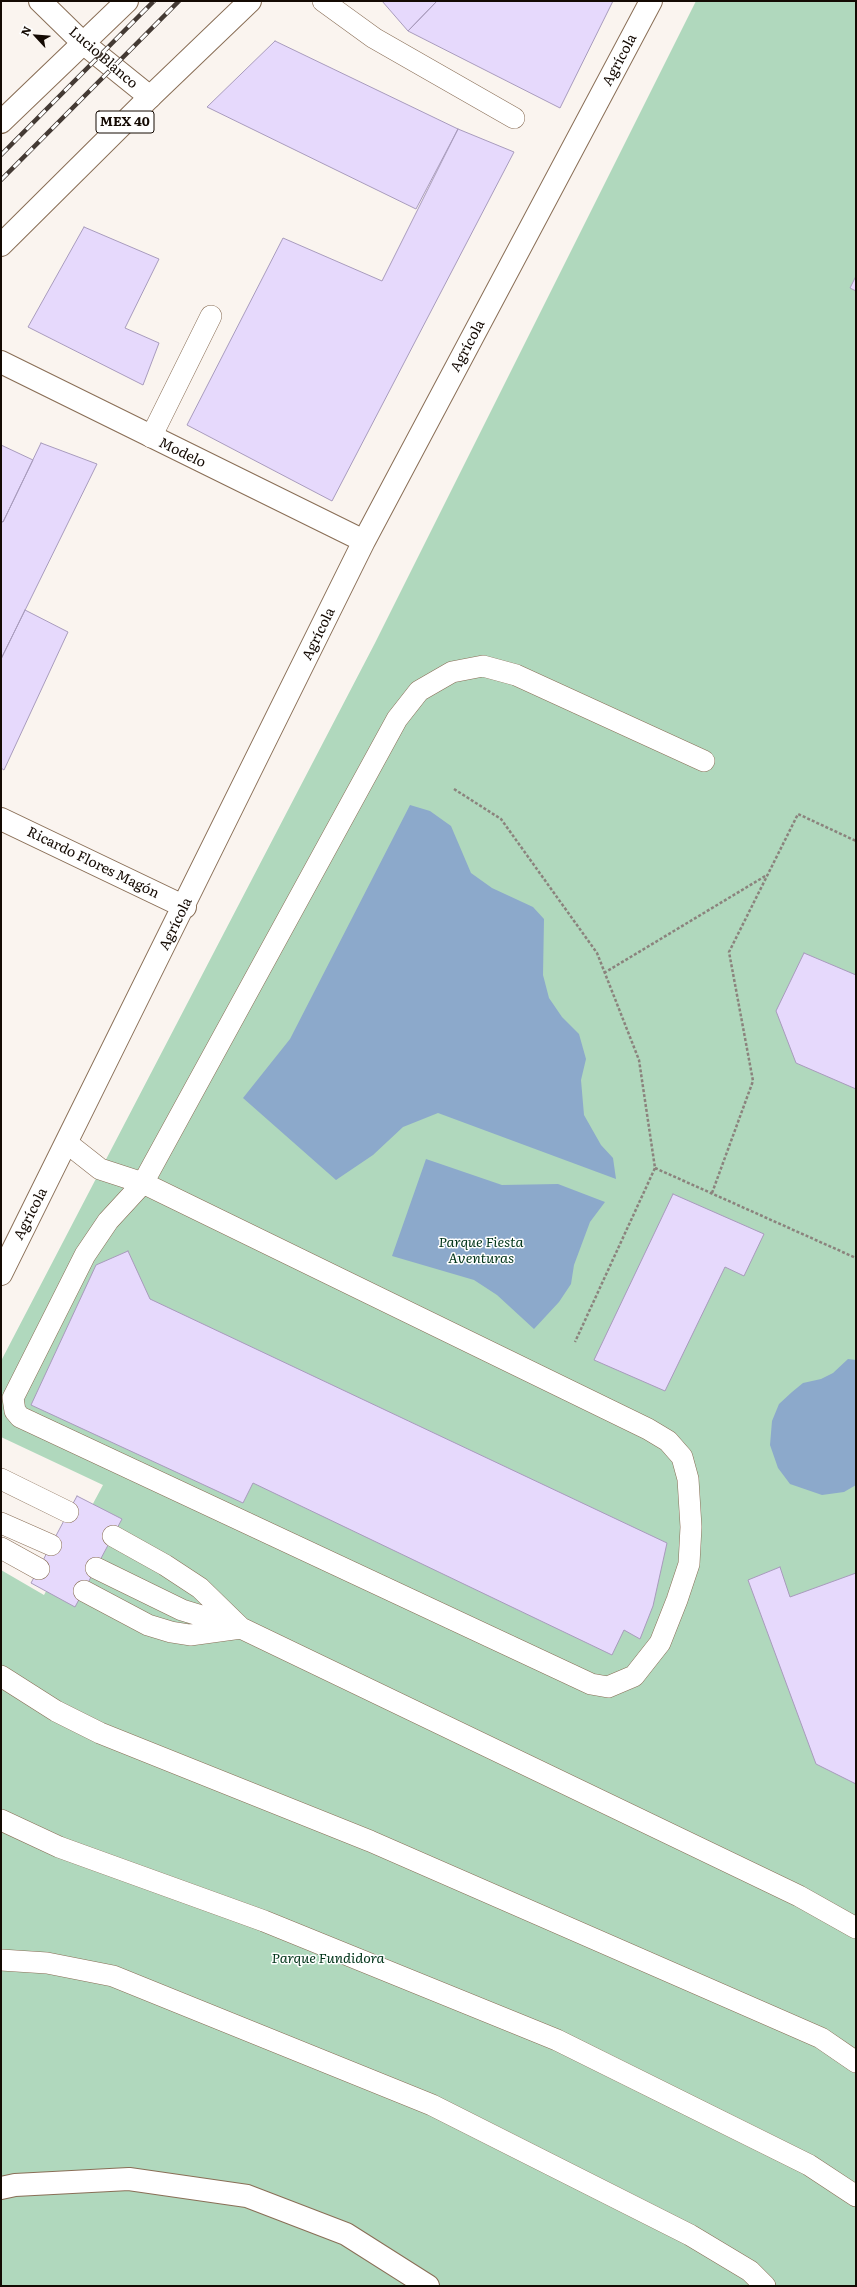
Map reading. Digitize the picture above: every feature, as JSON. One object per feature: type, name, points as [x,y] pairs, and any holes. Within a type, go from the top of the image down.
[{"type":"street","name":"Lucio Blanco","points":[[40,1],[83,43],[150,97]]},
{"type":"street","points":[[1,122],[127,1]]},
{"type":"street","name":"MEX 40","points":[[1,245],[150,97],[250,1]]},
{"type":"street","name":"Agrícola","points":[[1,1274],[185,906],[364,541],[651,1]]},
{"type":"street","name":"Modelo","points":[[1,362],[151,438],[364,541]]},
{"type":"street","name":"Ricardo Flores Magón","points":[[1,819],[185,906]]},
{"type":"street","points":[[1,2188],[15,2185],[129,2179],[247,2196],[346,2234],[428,2286]]},
{"type":"lane","points":[[323,1],[374,38],[514,118]]},
{"type":"lane","points":[[151,438],[212,316]]},
{"type":"lane","points":[[67,1143],[100,1170],[143,1183],[641,1425],[668,1441],[682,1457],[688,1479],[692,1527],[689,1564],[660,1643],[644,1666],[634,1676],[608,1687],[590,1684],[20,1416],[15,1411],[13,1398],[85,1255],[108,1221],[143,1183],[397,719],[419,691],[452,672],[483,666],[516,675],[704,761]]},
{"type":"lane","points":[[1,1479],[68,1512]]},
{"type":"lane","points":[[1,1523],[51,1545]]},
{"type":"lane","points":[[113,1536],[165,1565],[200,1588],[241,1628]]},
{"type":"lane","points":[[1,1548],[39,1569]]},
{"type":"lane","points":[[96,1568],[182,1610],[241,1628],[800,1896],[856,1928]]},
{"type":"lane","points":[[84,1591],[148,1625],[171,1632],[190,1636],[241,1628]]},
{"type":"lane","points":[[1,1676],[56,1711],[100,1733],[384,1847],[821,2038],[856,2062]]},
{"type":"lane","points":[[2,1823],[59,1847],[264,1921],[557,2040],[809,2165],[856,2196]]},
{"type":"lane","points":[[1,1960],[47,1963],[113,1976],[432,2106],[690,2235],[750,2271],[765,2286]]},
{"type":"path","points":[[454,789],[501,819],[597,953],[639,1060],[655,1168],[575,1342]]},
{"type":"path","points":[[712,1193],[753,1081],[729,952],[798,814],[856,841]]},
{"type":"path","points":[[604,973],[767,875]]},
{"type":"path","points":[[655,1168],[856,1258]]},
{"type":"green space","name":"Parque Fiesta Aventuras","points":[[696,1],[856,1],[856,2286],[1,2286],[1,1570],[44,1595],[103,1485],[1,1437],[1,1361],[375,643]]},
{"type":"water","points":[[410,805],[430,811],[451,826],[471,873],[492,888],[533,907],[544,919],[543,975],[549,998],[562,1017],[579,1034],[586,1059],[581,1080],[584,1115],[601,1145],[613,1158],[616,1179],[438,1113],[403,1127],[373,1155],[336,1180],[243,1098],[290,1039]]},
{"type":"water","points":[[426,1159],[502,1185],[558,1184],[605,1202],[590,1222],[574,1265],[571,1284],[559,1302],[534,1329],[497,1295],[474,1280],[392,1256]]},
{"type":"water","points":[[848,1359],[856,1360],[856,1485],[844,1492],[822,1495],[790,1484],[778,1468],[770,1445],[772,1421],[779,1404],[803,1383],[821,1379],[833,1373]]},
{"type":"building","points":[[382,1],[437,1],[408,31]]},
{"type":"building","points":[[437,1],[613,1],[560,108],[408,31]]},
{"type":"building","points":[[275,41],[458,129],[416,209],[207,107]]},
{"type":"building","points":[[458,129],[514,152],[332,501],[187,425],[283,238],[382,281]]},
{"type":"building","points":[[84,227],[159,259],[125,328],[159,343],[143,385],[28,327]]},
{"type":"building","points":[[856,276],[856,291],[850,288]]},
{"type":"building","points":[[41,443],[97,464],[1,659],[1,521],[3,522]]},
{"type":"building","points":[[1,445],[33,460],[3,522],[1,521]]},
{"type":"building","points":[[25,610],[68,632],[4,770],[1,768],[1,659]]},
{"type":"building","points":[[804,953],[856,975],[856,1089],[796,1063],[776,1011]]},
{"type":"building","points":[[673,1194],[764,1234],[744,1276],[725,1267],[665,1391],[594,1360]]},
{"type":"building","points":[[128,1251],[150,1299],[667,1543],[653,1606],[640,1639],[624,1630],[612,1655],[253,1483],[243,1503],[31,1405],[96,1265]]},
{"type":"building","points":[[77,1496],[122,1519],[75,1607],[31,1583]]},
{"type":"building","points":[[780,1567],[790,1597],[856,1573],[856,1784],[816,1764],[748,1580]]},
{"type":"railway","points":[[1,155],[154,1]]},
{"type":"railway","points":[[1,180],[179,1]]},
{"type":"park label","name":"Parque Fundidora","points":[[328,1959]]}]
